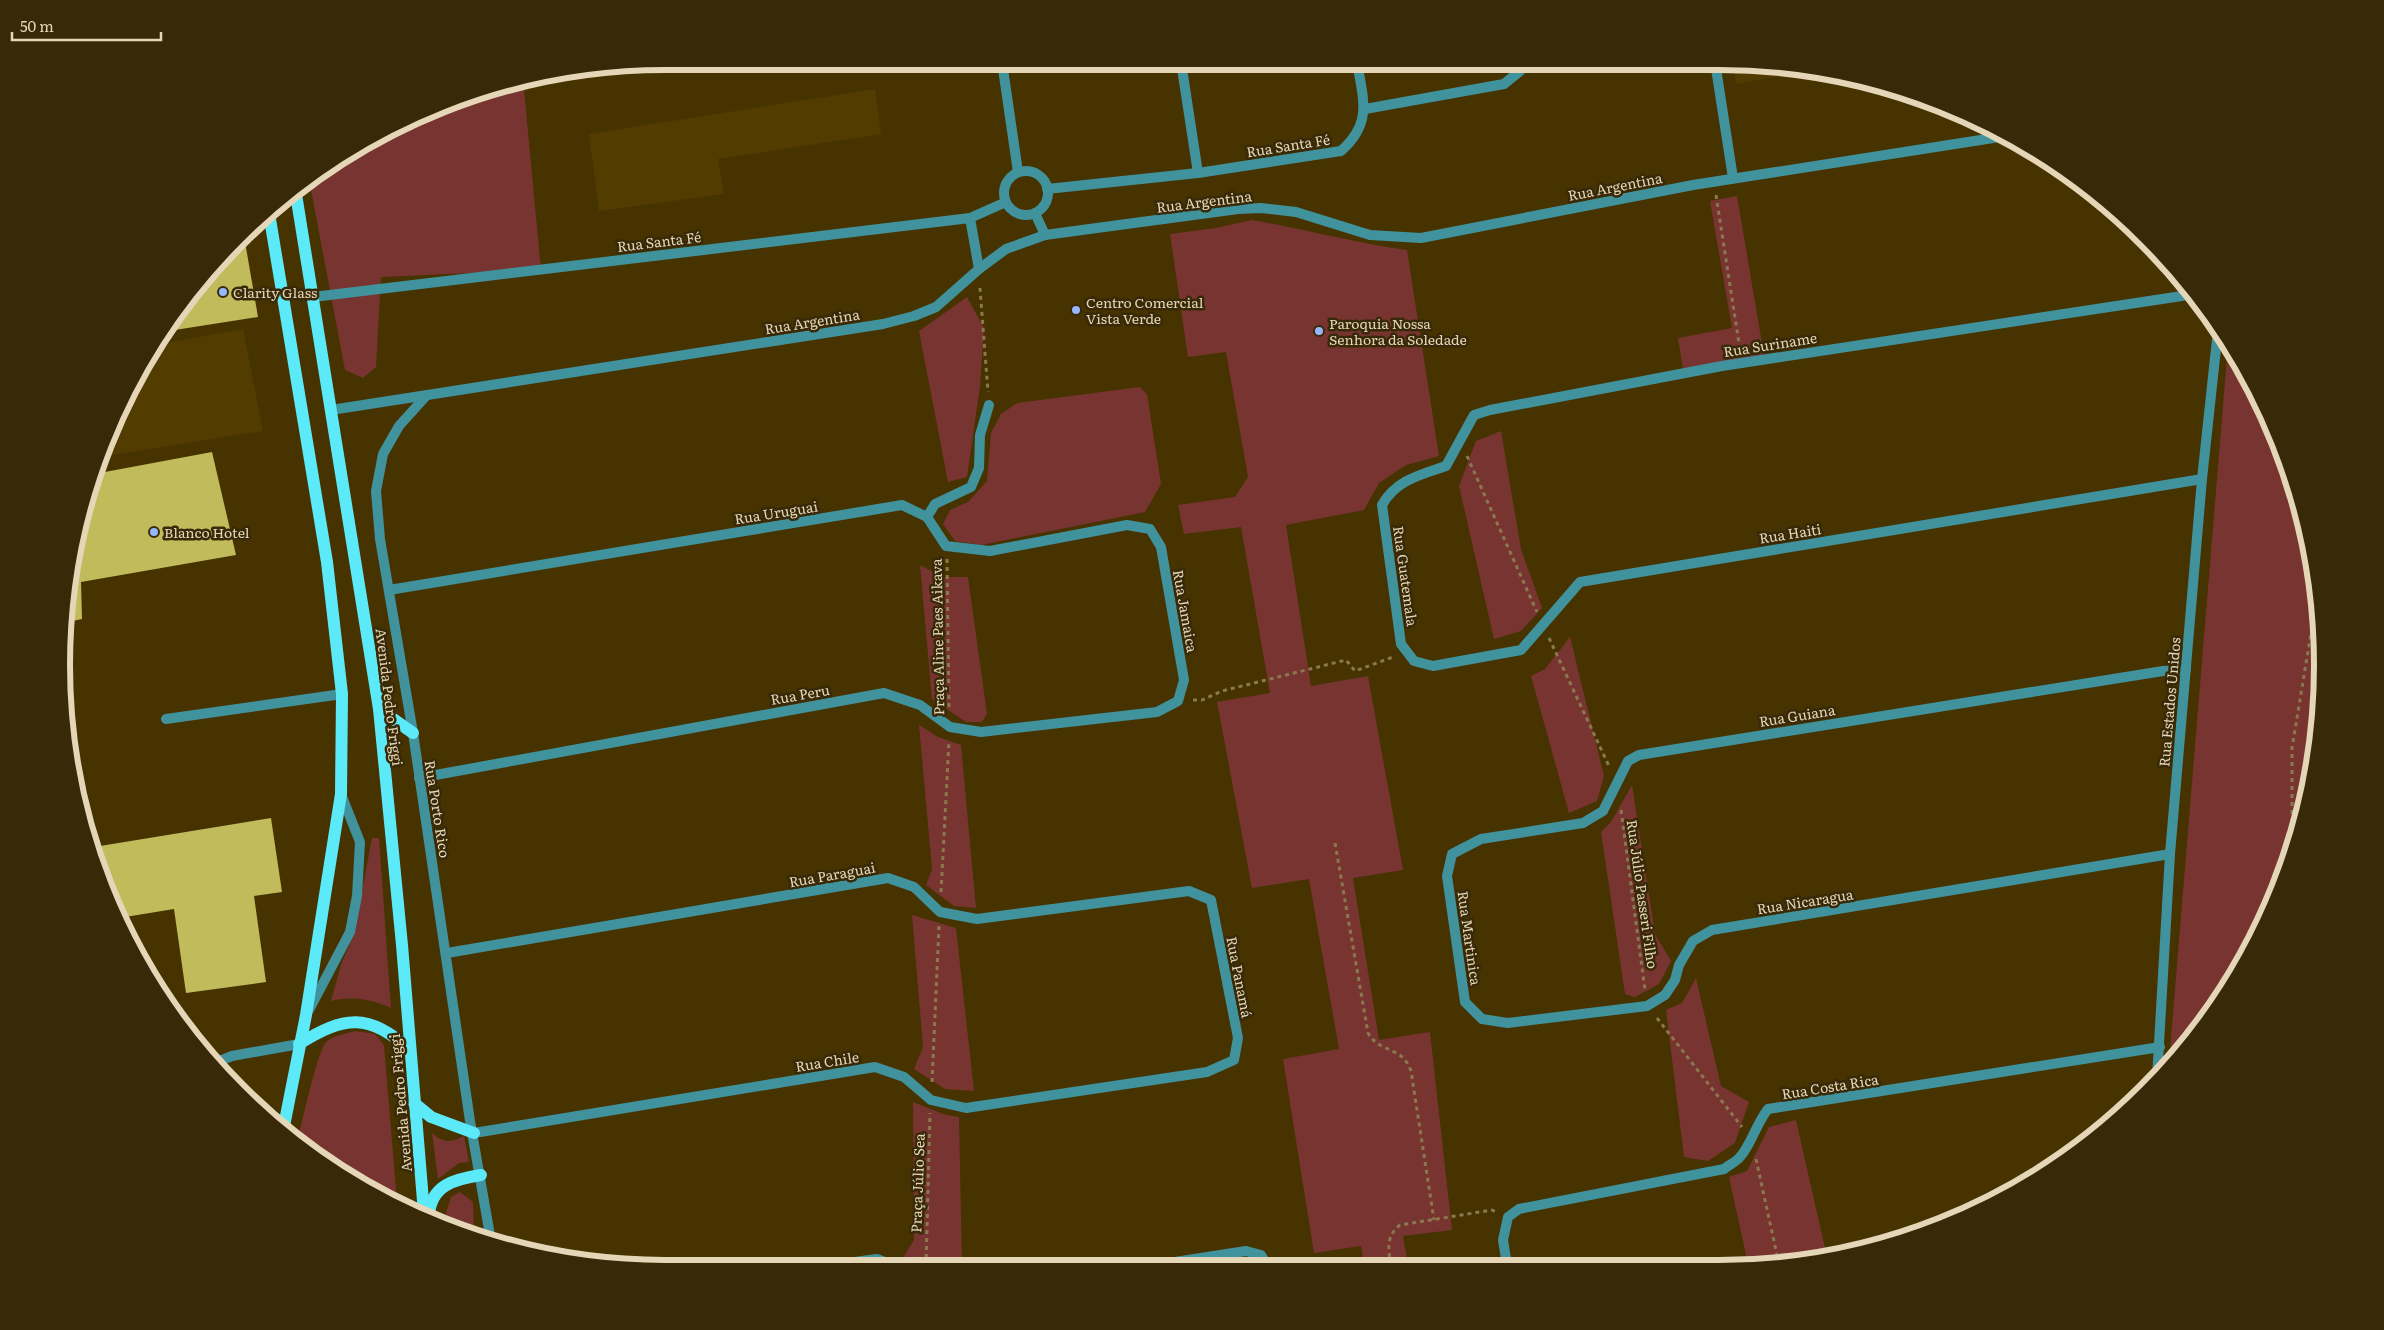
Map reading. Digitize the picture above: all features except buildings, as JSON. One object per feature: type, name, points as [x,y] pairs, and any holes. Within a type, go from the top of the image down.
[{"type":"main road","name":"Avenida Pedro Friggi","points":[[297,198],[379,709],[424,1209]]},
{"type":"main road","points":[[270,220],[327,562],[342,694],[341,794],[306,1015],[285,1122]]},
{"type":"main road","points":[[379,709],[413,733]]},
{"type":"main road","points":[[299,1044],[328,1027],[351,1022],[371,1024],[396,1037],[410,1050]]},
{"type":"main road","points":[[414,1103],[430,1117],[474,1133]]},
{"type":"main road","points":[[430,1212],[435,1194],[457,1179],[481,1176]]},
{"type":"street","points":[[1003,70],[1018,172]]},
{"type":"street","points":[[1182,70],[1198,173]]},
{"type":"street","points":[[1358,70],[1365,108],[1504,84],[1521,70]]},
{"type":"street","points":[[1716,70],[1733,178]]},
{"type":"street","name":"Rua Santa Fé","points":[[1047,190],[1198,173],[1341,151],[1353,140],[1362,126],[1365,108]]},
{"type":"street","name":"Rua Argentina","points":[[331,410],[882,324],[914,316],[936,307],[979,269],[1006,249],[1045,235],[1238,209],[1261,208],[1296,212],[1370,235],[1421,238],[1733,178],[1994,138]]},
{"type":"street","points":[[1031,171],[1037,174],[1046,183],[1047,190],[1045,203],[1035,213],[1021,214],[1006,202],[1005,188],[1008,181],[1018,172],[1031,171]]},
{"type":"street","name":"Rua Santa Fé","points":[[313,297],[970,218],[1006,202]]},
{"type":"street","points":[[1035,213],[1045,235]]},
{"type":"street","points":[[970,218],[979,269]]},
{"type":"street","name":"Rua Suriname","points":[[1388,494],[1402,482],[1446,466],[1474,415],[1490,410],[1743,362],[2185,295]]},
{"type":"street","name":"Rua Estados Unidos","points":[[2158,1066],[2170,854],[2202,479],[2217,339]]},
{"type":"street","name":"Rua Porto Rico","points":[[426,396],[399,426],[383,454],[376,491],[380,539],[413,733],[490,1233]]},
{"type":"street","points":[[946,546],[927,517],[935,504],[971,487],[979,468],[980,435],[989,405]]},
{"type":"street","name":"Rua Haiti","points":[[1414,661],[1433,666],[1520,650],[1580,582],[2202,479]]},
{"type":"street","name":"Rua Guatemala","points":[[1388,494],[1382,505],[1401,644],[1414,661]]},
{"type":"street","name":"Rua Uruguai","points":[[389,590],[902,505],[927,517]]},
{"type":"street","name":"Rua Jamaica","points":[[946,546],[990,551],[1127,525],[1150,529],[1161,547],[1184,680],[1178,701]]},
{"type":"street","name":"Rua Guiana","points":[[1452,854],[1481,839],[1583,823],[1603,811],[1628,761],[1649,752],[2163,671],[2186,670]]},
{"type":"street","name":"Rua Peru","points":[[420,778],[884,693],[920,705],[950,727],[981,732],[1156,712],[1178,701]]},
{"type":"street","points":[[166,719],[342,694]]},
{"type":"street","points":[[306,1015],[350,932],[357,896],[360,842],[341,794]]},
{"type":"street","name":"Rua Martinica","points":[[1452,854],[1447,876],[1465,1002],[1482,1019]]},
{"type":"street","name":"Rua Nicaragua","points":[[1482,1019],[1508,1023],[1647,1006],[1665,995],[1675,980],[1679,965],[1693,941],[1712,930],[2170,854]]},
{"type":"street","name":"Rua Paraguai","points":[[446,953],[888,878],[914,887],[940,912]]},
{"type":"street","name":"Rua Panamá","points":[[940,912],[977,919],[1189,891],[1211,900],[1238,1038],[1234,1060]]},
{"type":"street","points":[[221,1060],[232,1056],[299,1044]]},
{"type":"street","name":"Rua Costa Rica","points":[[1508,1217],[1519,1209],[1724,1169],[1739,1158],[1752,1139],[1760,1119],[1768,1109],[2160,1047]]},
{"type":"street","name":"Rua Chile","points":[[474,1133],[875,1067],[904,1077],[931,1100],[966,1108],[1207,1072],[1234,1060]]},
{"type":"street","points":[[1506,1260],[1503,1240],[1508,1217]]},
{"type":"street","points":[[1185,1260],[1246,1250],[1261,1255],[1264,1260]]},
{"type":"path","points":[[1713,182],[1743,362]]},
{"type":"path","points":[[979,269],[989,405]]},
{"type":"path","name":"Praça Aline Paes Aikava","points":[[940,912],[950,727],[946,546]]},
{"type":"path","points":[[2292,825],[2292,748],[2313,623]]},
{"type":"path","points":[[1178,701],[1202,700],[1222,691],[1346,660],[1355,671],[1395,656],[1414,661]]},
{"type":"path","name":"Rua Júlio Passeri Filho","points":[[1617,784],[1647,1006]]},
{"type":"path","points":[[1335,842],[1368,1033],[1379,1046],[1400,1054],[1407,1061],[1411,1071],[1434,1220]]},
{"type":"path","name":"Praça Júlio Sea","points":[[926,1260],[931,1100],[940,912]]},
{"type":"path","points":[[1647,1006],[1752,1139],[1777,1257]]},
{"type":"path","points":[[1390,1260],[1388,1244],[1396,1228],[1400,1225],[1492,1210],[1508,1217]]},
{"type":"shaded area","points":[[1734,70],[1790,74],[1736,84]]},
{"type":"shaded area","points":[[524,87],[541,270],[381,277],[376,367],[363,378],[345,370],[311,187],[334,170],[402,131],[437,115]]},
{"type":"shaded area","points":[[875,89],[881,134],[718,159],[724,194],[599,211],[589,134]]},
{"type":"shaded area","points":[[1737,196],[1764,355],[1683,369],[1678,338],[1732,328],[1710,201]]},
{"type":"shaded area","points":[[1252,220],[1368,244],[1407,250],[1439,456],[1406,465],[1379,483],[1364,510],[1286,525],[1311,686],[1368,676],[1403,870],[1353,878],[1379,1040],[1430,1032],[1452,1230],[1403,1236],[1407,1260],[1363,1260],[1361,1246],[1314,1253],[1283,1059],[1339,1049],[1309,879],[1252,888],[1217,702],[1270,693],[1241,527],[1184,534],[1178,505],[1235,497],[1248,477],[1226,352],[1188,357],[1170,234],[1216,228]]},
{"type":"shaded area","points":[[967,297],[984,328],[980,386],[967,477],[948,482],[919,331]]},
{"type":"shaded area","points":[[243,329],[263,431],[109,455],[131,402],[164,343]]},
{"type":"shaded area","points":[[2227,356],[2253,402],[2269,437],[2294,511],[2303,549],[2313,626],[2313,704],[2303,781],[2294,819],[2269,893],[2253,928],[2214,996],[2170,1052]]},
{"type":"shaded area","points":[[1140,387],[1147,394],[1161,484],[1145,512],[981,545],[955,541],[943,524],[950,510],[968,502],[987,481],[991,433],[1001,414],[1017,403]]},
{"type":"shaded area","points":[[1501,431],[1521,549],[1542,608],[1521,631],[1494,639],[1459,486],[1476,441]]},
{"type":"shaded area","points":[[920,565],[942,577],[968,577],[987,714],[982,722],[966,722],[932,699]]},
{"type":"shaded area","points":[[1570,637],[1604,776],[1597,801],[1569,813],[1531,676],[1545,669]]},
{"type":"shaded area","points":[[919,725],[938,737],[961,745],[976,908],[954,906],[926,885],[932,869]]},
{"type":"shaded area","points":[[1632,785],[1655,934],[1671,961],[1659,984],[1635,997],[1625,994],[1601,832],[1611,822]]},
{"type":"shaded area","points":[[372,838],[379,838],[391,1008],[362,999],[331,1001],[341,965],[354,934]]},
{"type":"shaded area","points":[[912,915],[956,928],[974,1091],[945,1089],[914,1069],[923,1047]]},
{"type":"shaded area","points":[[1696,978],[1721,1086],[1749,1102],[1735,1143],[1708,1161],[1684,1157],[1666,1010],[1682,1003]]},
{"type":"shaded area","points":[[355,1031],[375,1034],[384,1045],[397,1196],[334,1160],[299,1134],[323,1048],[326,1042],[340,1035]]},
{"type":"shaded area","points":[[913,1102],[943,1114],[959,1117],[962,1260],[908,1260],[904,1256],[914,1240]]},
{"type":"shaded area","points":[[1796,1120],[1826,1250],[1747,1259],[1729,1177],[1747,1171],[1769,1127]]},
{"type":"shaded area","points":[[432,1133],[440,1139],[447,1141],[464,1136],[469,1162],[459,1163],[438,1179]]},
{"type":"shaded area","points":[[460,1192],[473,1202],[474,1228],[446,1218],[451,1197]]},
{"type":"place","name":"Clarity Glass","points":[[223,292]]},
{"type":"place","name":"Centro Comercial Vista Verde","points":[[1076,310]]},
{"type":"place","name":"Paroquia Nossa Senhora da Soledade","points":[[1319,331]]},
{"type":"place","name":"Blanco Hotel","points":[[154,532]]}]
